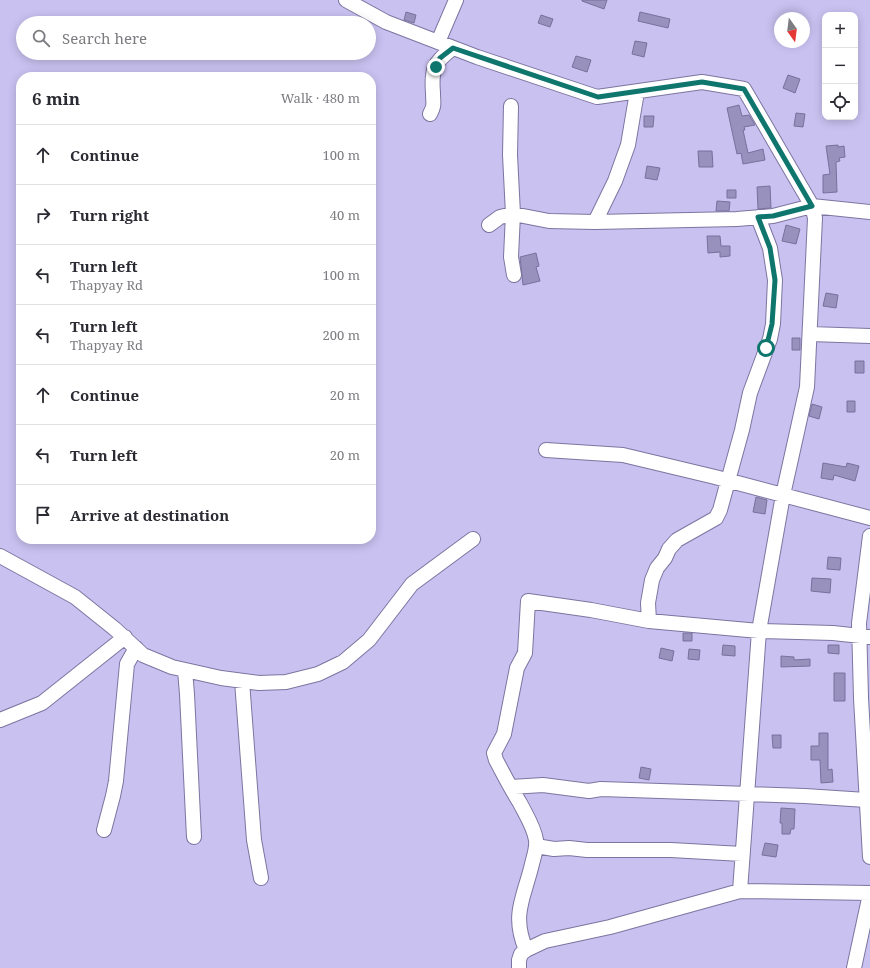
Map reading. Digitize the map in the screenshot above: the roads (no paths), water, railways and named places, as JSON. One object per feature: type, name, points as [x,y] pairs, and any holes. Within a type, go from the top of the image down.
[{"type":"street","points":[[346,0],[375,16]]},
{"type":"street","points":[[438,42],[456,0]]},
{"type":"street","points":[[376,16],[386,22],[477,57],[598,97],[702,82],[744,89],[812,206],[815,218],[807,387],[783,495],[759,631],[740,890]]},
{"type":"street","points":[[430,114],[434,106],[432,74],[440,58],[453,48]]},
{"type":"street","points":[[595,222],[615,181],[628,144],[637,92]]},
{"type":"street","points":[[511,106],[510,155],[513,214],[511,257],[514,275]]},
{"type":"street","points":[[489,225],[500,217],[513,214],[549,221],[595,222],[773,216],[812,206],[870,212]]},
{"type":"street","points":[[649,621],[648,609],[652,580],[668,549],[677,540],[716,518],[722,503],[742,430],[750,393],[770,339],[775,280],[770,248],[758,217]]},
{"type":"street","points":[[810,334],[870,336]]},
{"type":"street","points":[[546,450],[623,455],[728,480],[870,518]]},
{"type":"street","points":[[870,536],[859,623],[865,636],[861,698],[870,857]]},
{"type":"street","points":[[0,556],[75,597],[143,654],[172,667],[242,681],[259,683],[286,682],[318,674],[344,662],[369,640],[412,584],[473,538]]},
{"type":"street","points":[[526,950],[520,937],[518,917],[525,886],[530,875],[536,839],[527,816],[496,760],[494,753],[504,734],[517,668],[526,653],[528,601],[591,610],[649,621],[759,631],[833,633],[865,636]]},
{"type":"street","points":[[0,720],[42,703],[125,638]]},
{"type":"street","points":[[104,830],[116,781],[127,664],[136,648]]},
{"type":"street","points":[[185,670],[194,837]]},
{"type":"street","points":[[242,681],[254,840],[261,878]]},
{"type":"street","points":[[511,787],[543,785],[589,791],[601,789],[866,800]]},
{"type":"street","points":[[536,846],[554,849],[671,850],[742,854]]},
{"type":"street","points":[[519,968],[521,954],[545,941],[610,927],[740,890],[870,893],[854,968]]}]
